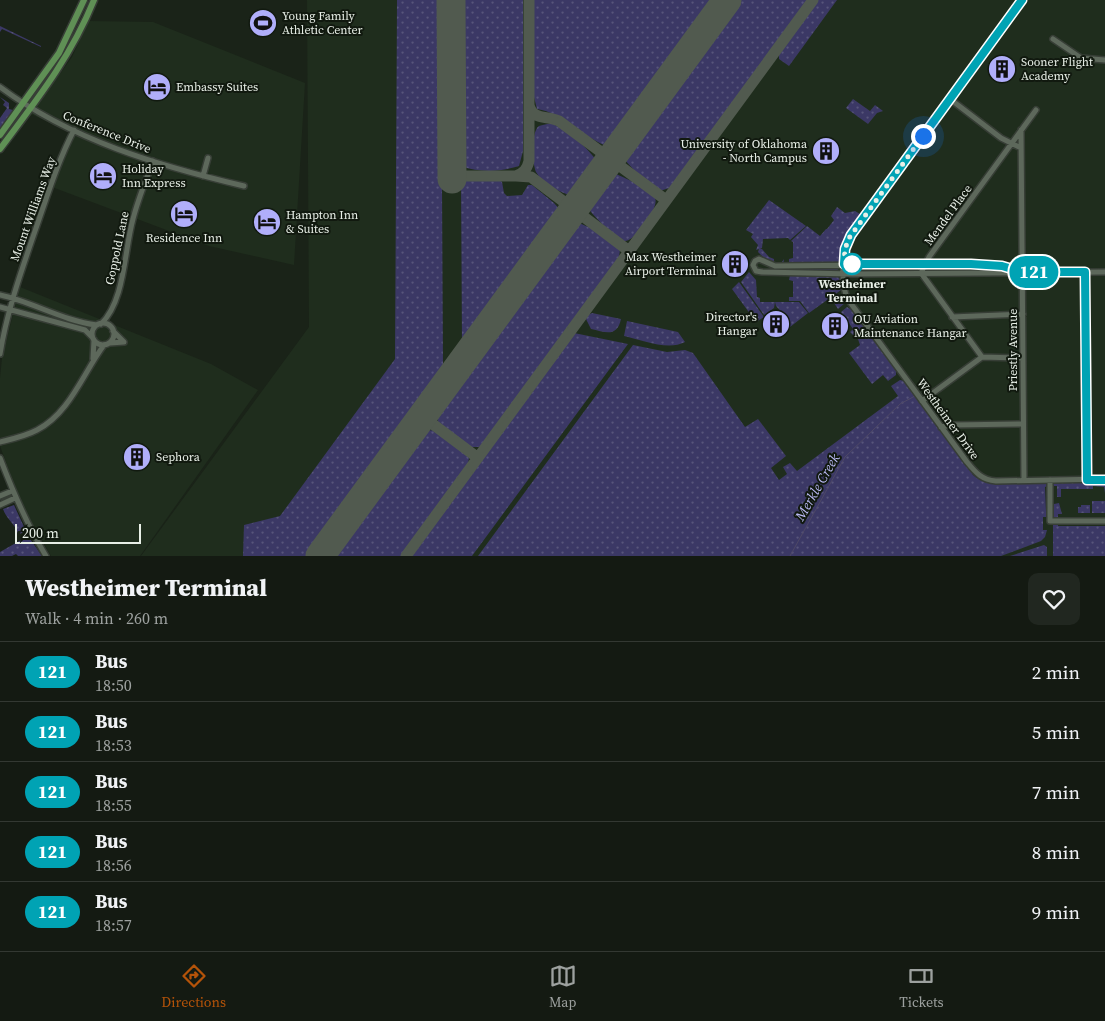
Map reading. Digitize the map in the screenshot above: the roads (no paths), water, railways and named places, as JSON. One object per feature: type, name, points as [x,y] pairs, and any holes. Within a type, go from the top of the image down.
[{"type":"main road","points":[[0,135],[59,53],[84,0]]},
{"type":"main road","points":[[0,150],[68,55],[93,0]]},
{"type":"street","name":"Westheimer Drive","points":[[1022,0],[851,235],[845,249],[845,289],[849,301],[980,477],[989,480],[1105,480]]},
{"type":"street","points":[[1053,39],[1080,58],[1105,60]]},
{"type":"street","name":"Conference Drive","points":[[0,87],[30,109],[74,130],[153,161],[244,186]]},
{"type":"street","points":[[950,99],[1001,138],[1021,148]]},
{"type":"street","name":"Mendel Place","points":[[921,273],[925,263],[1036,110]]},
{"type":"street","name":"Mount Williams Way","points":[[0,354],[13,297],[53,179],[74,130]]},
{"type":"street","name":"Priestly Avenue","points":[[1021,130],[1024,480]]},
{"type":"street","points":[[203,176],[208,158]]},
{"type":"street","name":"Goppold Lane","points":[[99,325],[111,311],[119,288],[133,217],[153,161]]},
{"type":"street","points":[[1022,272],[994,265],[925,263],[775,266],[759,259],[755,260],[753,265],[756,271],[762,272],[844,273],[1105,272]]},
{"type":"street","points":[[1085,272],[1087,480]]},
{"type":"street","points":[[921,273],[982,357]]},
{"type":"street","points":[[0,295],[13,297],[82,323],[106,324],[124,342],[99,344],[85,330],[0,307]]},
{"type":"street","name":"Goppold Lane","points":[[111,311],[112,329]]},
{"type":"street","points":[[952,317],[1023,314]]},
{"type":"street","points":[[93,359],[93,330],[99,325]]},
{"type":"street","points":[[0,442],[36,430],[52,420],[69,400],[93,359],[113,338],[112,329]]},
{"type":"street","points":[[922,401],[982,357],[1022,358]]},
{"type":"street","points":[[941,427],[953,425],[1023,424]]},
{"type":"street","points":[[0,458],[12,491],[30,530],[46,556]]},
{"type":"street","points":[[1050,480],[1050,521],[1105,521]]},
{"type":"street","points":[[0,496],[12,491]]},
{"type":"street","points":[[0,505],[15,498]]},
{"type":"waterway","name":"Merkle Creek","points":[[790,556],[845,457],[900,404],[915,396]]},
{"type":"place","name":"Young Family Athletic Center","points":[[263,23]]},
{"type":"place","name":"Sooner Flight Academy","points":[[1002,69]]},
{"type":"place","name":"Embassy Suites","points":[[157,87]]},
{"type":"place","name":"University of Oklahoma - North Campus","points":[[826,151]]},
{"type":"place","name":"Holiday Inn Express","points":[[103,176]]},
{"type":"place","name":"Residence Inn","points":[[184,214]]},
{"type":"place","name":"Hampton Inn & Suites","points":[[267,222]]},
{"type":"place","name":"Max Westheimer Airport Terminal","points":[[735,264]]},
{"type":"place","name":"Westheimer Terminal","points":[[852,264]]},
{"type":"place","name":"Director's Hangar","points":[[776,324]]},
{"type":"place","name":"OU Aviation Maintenance Hangar","points":[[835,326]]},
{"type":"place","name":"Sephora","points":[[137,457]]}]
